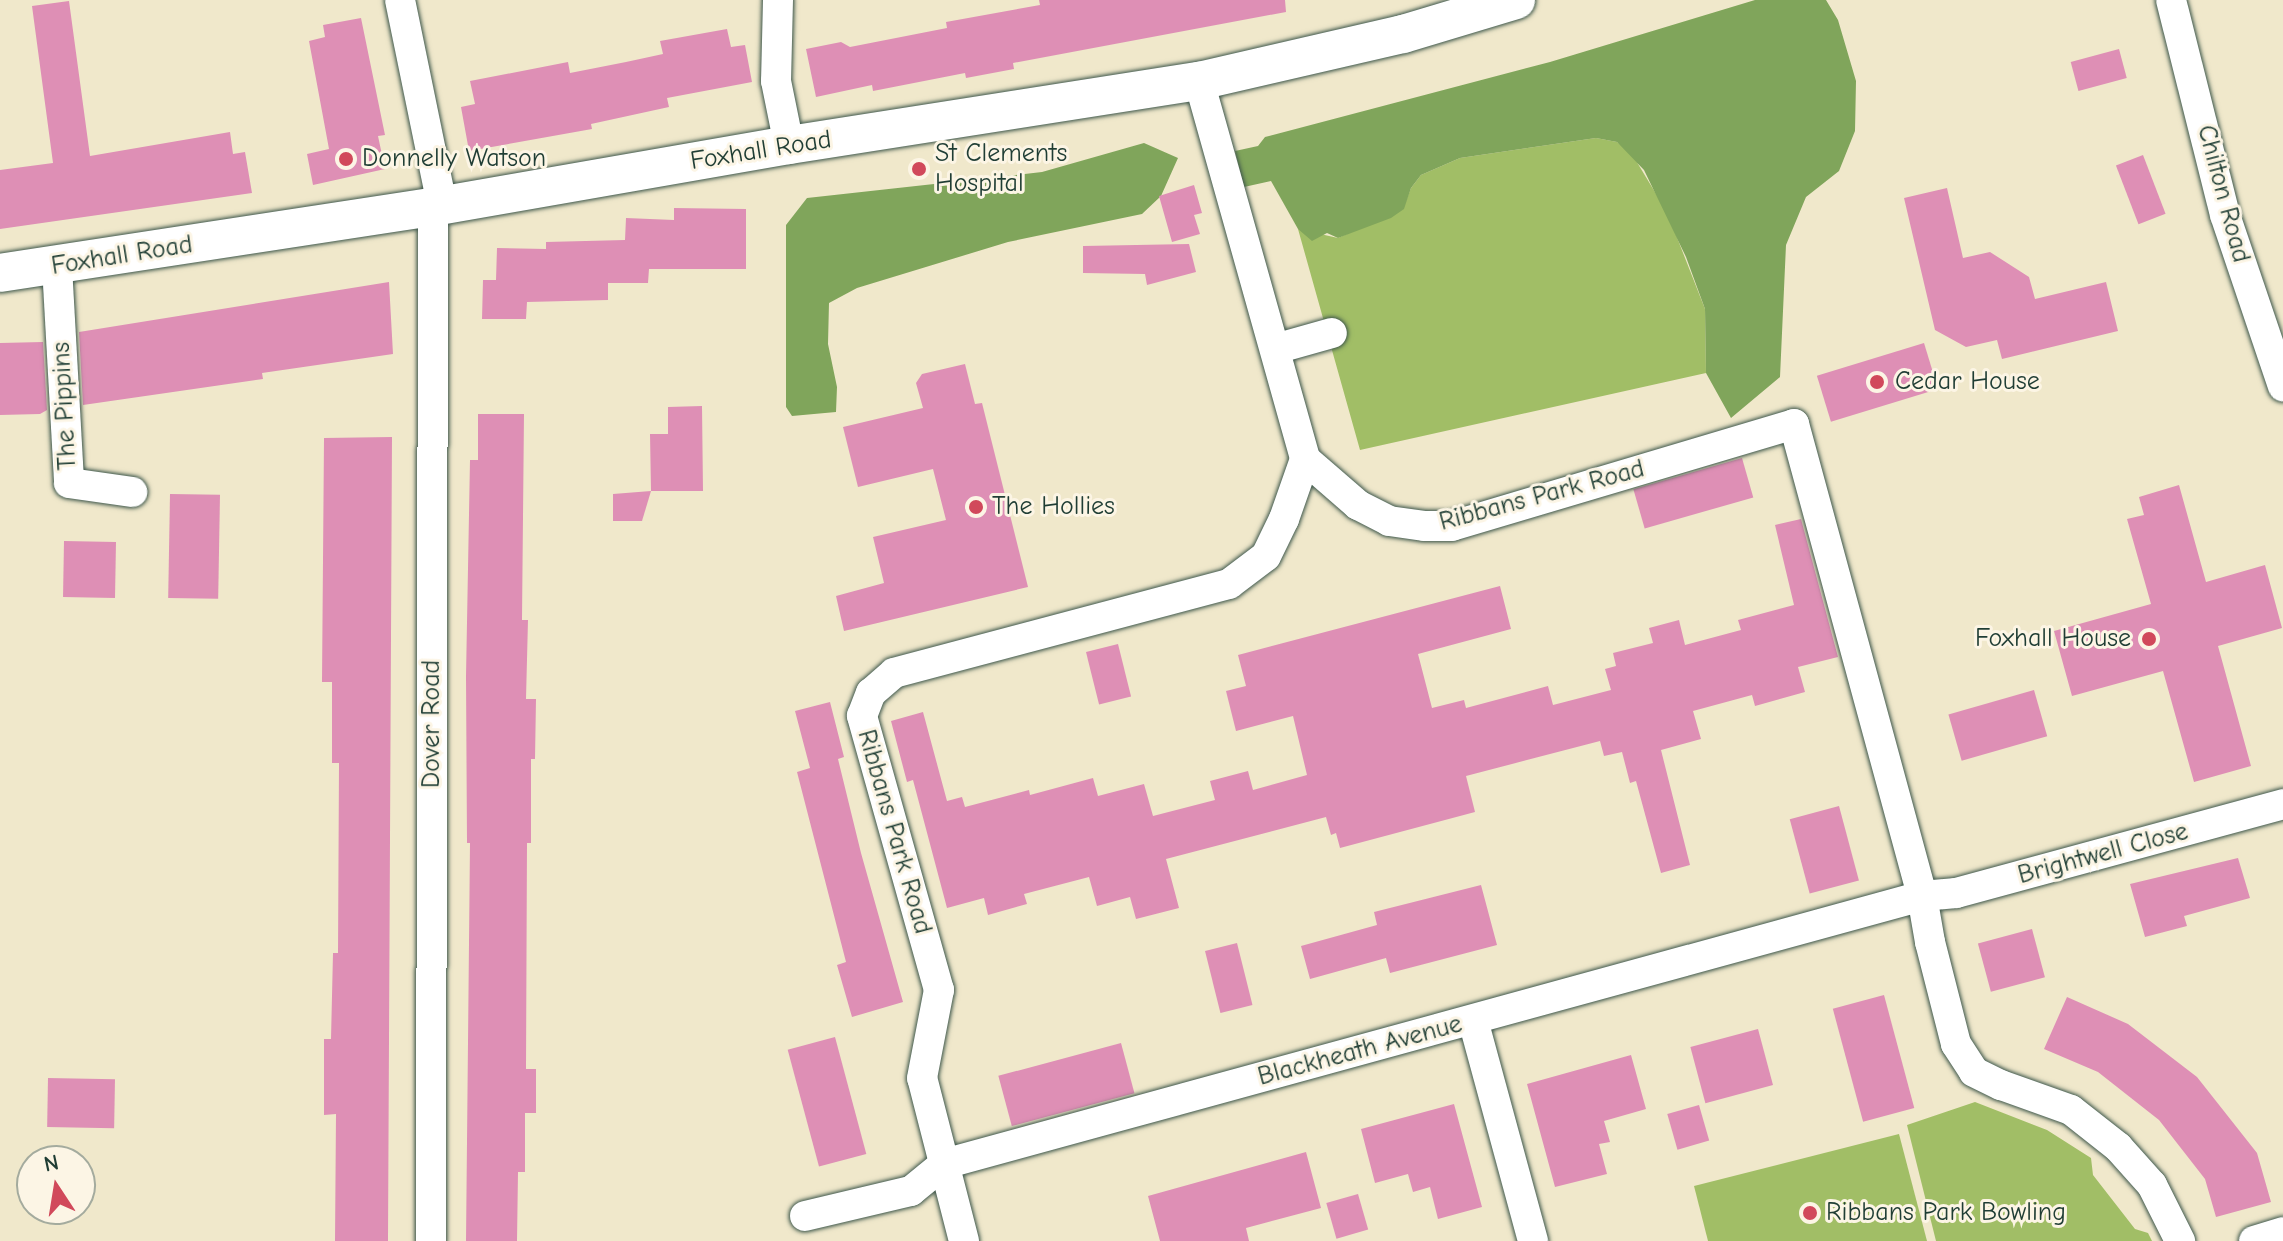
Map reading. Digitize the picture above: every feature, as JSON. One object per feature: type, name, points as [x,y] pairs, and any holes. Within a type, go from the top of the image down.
[{"type":"street","name":"Dover Road","points":[[400,0],[438,206],[431,1241]]},
{"type":"street","points":[[778,0],[776,81],[789,145]]},
{"type":"street","name":"Foxhall Road","points":[[0,273],[438,206],[789,145],[1199,81],[1403,34],[1516,0]]},
{"type":"street","name":"Chilton Road","points":[[2171,0],[2225,215],[2283,386]]},
{"type":"street","points":[[1199,81],[1305,459]]},
{"type":"street","name":"The Pippins","points":[[57,266],[69,483],[132,492]]},
{"type":"street","points":[[1275,349],[1332,333]]},
{"type":"street","name":"Ribbans Park Road","points":[[964,1241],[922,1078],[939,990],[862,716],[871,693],[894,673],[1229,584],[1266,556],[1284,519],[1305,459],[1358,505],[1389,521],[1452,526],[1794,424],[1922,896],[1930,942],[1956,1044],[1974,1072],[2071,1110],[2118,1147],[2152,1185],[2180,1241]]},
{"type":"street","name":"Brightwell Close","points":[[1922,896],[1956,893],[2283,804]]},
{"type":"street","name":"Blackheath Avenue","points":[[805,1216],[911,1191],[944,1164],[1922,896]]},
{"type":"street","points":[[1473,1020],[1533,1241]]},
{"type":"street","points":[[2254,1241],[2283,1232]]},
{"type":"green space","points":[[1755,0],[1826,0],[1838,20],[1856,81],[1855,131],[1839,171],[1806,197],[1786,245],[1780,377],[1731,418],[1706,373],[1705,309],[1686,257],[1644,170],[1617,142],[1596,138],[1460,158],[1421,175],[1411,188],[1404,209],[1391,218],[1338,238],[1327,233],[1312,241],[1298,229],[1271,181],[1244,187],[1235,151],[1258,146],[1265,137],[1550,62]]},
{"type":"green space","points":[[1596,138],[1617,142],[1632,154],[1667,212],[1705,309],[1706,373],[1360,450],[1298,229],[1338,238],[1403,209],[1411,188],[1421,175],[1460,158]]},
{"type":"green space","points":[[1144,143],[1178,158],[1161,196],[1142,214],[1008,242],[857,288],[829,303],[828,344],[837,387],[836,412],[792,416],[786,407],[786,225],[807,198],[1042,172]]},
{"type":"green space","points":[[1975,1102],[2047,1130],[2091,1158],[2093,1175],[2135,1229],[2148,1233],[2152,1241],[1936,1241],[1907,1125]]},
{"type":"green space","name":"Ribbans Park Bowling","points":[[1899,1134],[1927,1241],[1708,1241],[1694,1186]]},
{"type":"building","points":[[1039,0],[1285,0],[1286,12],[1013,63],[1014,69],[966,78],[965,73],[873,91],[872,85],[816,97],[806,49],[841,42],[850,47],[947,28],[946,22],[1040,5]]},
{"type":"building","points":[[69,1],[90,156],[230,132],[233,154],[245,152],[252,193],[0,229],[0,170],[53,163],[32,6]]},
{"type":"building","points":[[361,18],[385,135],[378,136],[385,169],[313,185],[307,154],[329,149],[309,41],[325,37],[323,25]]},
{"type":"building","points":[[727,29],[731,47],[745,45],[752,82],[667,98],[669,107],[591,124],[592,129],[469,151],[461,107],[475,104],[470,81],[568,62],[570,73],[626,62],[663,54],[660,41]]},
{"type":"building","points":[[2119,49],[2127,78],[2078,91],[2071,62]]},
{"type":"building","points":[[2143,155],[2166,214],[2139,224],[2116,165]]},
{"type":"building","points":[[1194,185],[1202,213],[1194,215],[1200,234],[1172,242],[1159,196]]},
{"type":"building","points":[[1947,188],[1963,258],[1990,252],[2029,277],[2035,299],[2106,282],[2118,331],[2002,359],[1997,340],[1966,347],[1935,330],[1904,198]]},
{"type":"building","points":[[674,208],[746,209],[746,269],[649,269],[648,283],[608,283],[608,300],[527,302],[526,319],[482,319],[483,280],[496,280],[497,248],[546,249],[546,242],[625,240],[626,218],[674,220]]},
{"type":"building","points":[[1189,244],[1196,272],[1147,285],[1145,274],[1083,273],[1083,246]]},
{"type":"building","points":[[389,282],[393,354],[262,373],[263,379],[83,405],[79,332]]},
{"type":"building","points":[[43,342],[47,410],[40,414],[0,415],[0,343]]},
{"type":"building","name":"Cedar House","points":[[1924,343],[1938,389],[1831,422],[1817,376]]},
{"type":"building","name":"The Hollies","points":[[965,364],[975,404],[982,403],[1028,587],[844,631],[836,596],[884,583],[873,537],[946,520],[933,469],[858,487],[843,427],[923,408],[916,383],[922,374]]},
{"type":"building","points":[[702,406],[703,491],[651,491],[650,434],[668,434],[668,407]]},
{"type":"building","points":[[478,414],[524,414],[522,620],[528,620],[526,699],[536,699],[535,759],[531,759],[531,843],[527,843],[526,1069],[536,1069],[536,1113],[525,1113],[525,1172],[518,1172],[517,1241],[466,1241],[470,843],[467,843],[466,676],[470,460],[478,460]]},
{"type":"building","points":[[392,437],[388,1241],[335,1241],[336,1114],[324,1115],[324,1039],[331,1039],[333,953],[338,953],[339,763],[332,763],[332,682],[322,682],[324,438]]},
{"type":"building","points":[[1742,458],[1753,497],[1645,529],[1633,489]]},
{"type":"building","name":"Foxhall House","points":[[2179,485],[2206,582],[2265,565],[2282,628],[2218,646],[2251,766],[2194,782],[2163,671],[2072,696],[2054,631],[2151,604],[2127,519],[2144,515],[2139,497]]},
{"type":"building","points":[[651,491],[642,521],[613,521],[613,494]]},
{"type":"building","points":[[170,494],[220,495],[218,599],[168,598]]},
{"type":"building","points":[[1801,519],[1838,657],[1798,667],[1805,692],[1755,706],[1752,695],[1693,711],[1701,739],[1661,750],[1690,865],[1661,873],[1636,781],[1630,783],[1622,752],[1604,756],[1600,741],[1466,776],[1475,812],[1340,848],[1336,833],[1331,835],[1326,817],[1166,859],[1179,908],[1136,919],[1130,897],[1097,906],[1089,877],[1024,894],[1027,904],[988,915],[984,898],[947,908],[913,780],[907,782],[891,721],[923,712],[947,801],[962,797],[965,807],[1029,790],[1030,795],[1093,778],[1098,796],[1144,784],[1153,816],[1215,800],[1210,781],[1248,771],[1253,790],[1307,775],[1293,716],[1236,731],[1226,691],[1246,686],[1238,655],[1500,586],[1511,629],[1418,654],[1432,708],[1464,700],[1466,708],[1548,686],[1553,705],[1611,690],[1605,669],[1616,666],[1613,653],[1653,643],[1649,628],[1679,620],[1685,645],[1741,630],[1738,620],[1794,605],[1775,525]]},
{"type":"building","points":[[64,541],[116,542],[115,598],[63,597]]},
{"type":"building","points":[[1118,644],[1131,696],[1099,704],[1086,652]]},
{"type":"building","points":[[2034,690],[2047,736],[1962,761],[1948,715]]},
{"type":"building","points":[[830,702],[844,757],[838,759],[903,1002],[852,1017],[837,965],[846,962],[797,772],[810,768],[795,711]]},
{"type":"building","points":[[1839,806],[1859,880],[1810,894],[1790,819]]},
{"type":"building","points":[[2238,858],[2250,898],[2184,916],[2187,926],[2145,937],[2130,884]]},
{"type":"building","points":[[1481,885],[1497,945],[1390,973],[1386,958],[1310,979],[1301,946],[1377,925],[1374,912]]},
{"type":"building","points":[[2032,929],[2045,977],[1991,992],[1978,943]]},
{"type":"building","points":[[1237,943],[1252,1005],[1220,1013],[1205,951]]},
{"type":"building","points":[[1884,995],[1914,1108],[1863,1122],[1833,1009]]},
{"type":"building","points":[[2067,997],[2128,1024],[2197,1077],[2257,1153],[2271,1202],[2216,1217],[2205,1179],[2159,1120],[2098,1072],[2044,1049]]},
{"type":"building","points":[[1758,1029],[1773,1085],[1705,1103],[1690,1047]]},
{"type":"building","points":[[835,1037],[866,1154],[819,1167],[788,1050]]},
{"type":"building","points":[[1121,1043],[1134,1093],[1012,1126],[998,1076]]},
{"type":"building","points":[[1631,1055],[1646,1109],[1604,1121],[1610,1142],[1599,1144],[1607,1174],[1555,1187],[1527,1084]]},
{"type":"building","points":[[48,1078],[115,1079],[114,1128],[47,1127]]},
{"type":"building","points":[[1454,1104],[1482,1207],[1438,1219],[1430,1187],[1413,1192],[1408,1174],[1375,1183],[1361,1129]]},
{"type":"building","points":[[1699,1105],[1709,1141],[1677,1150],[1667,1114]]},
{"type":"building","points":[[1306,1152],[1321,1208],[1246,1228],[1249,1241],[1160,1241],[1148,1196]]},
{"type":"building","points":[[1358,1194],[1368,1230],[1336,1239],[1326,1203]]},
{"type":"place","name":"Donnelly Watson","points":[[346,159]]},
{"type":"place","name":"St Clements Hospital","points":[[919,169]]},
{"type":"place","name":"Cedar House","points":[[1877,382]]},
{"type":"place","name":"The Hollies","points":[[976,507]]},
{"type":"place","name":"Foxhall House","points":[[2149,639]]},
{"type":"place","name":"Ribbans Park Bowling","points":[[1810,1213]]}]
